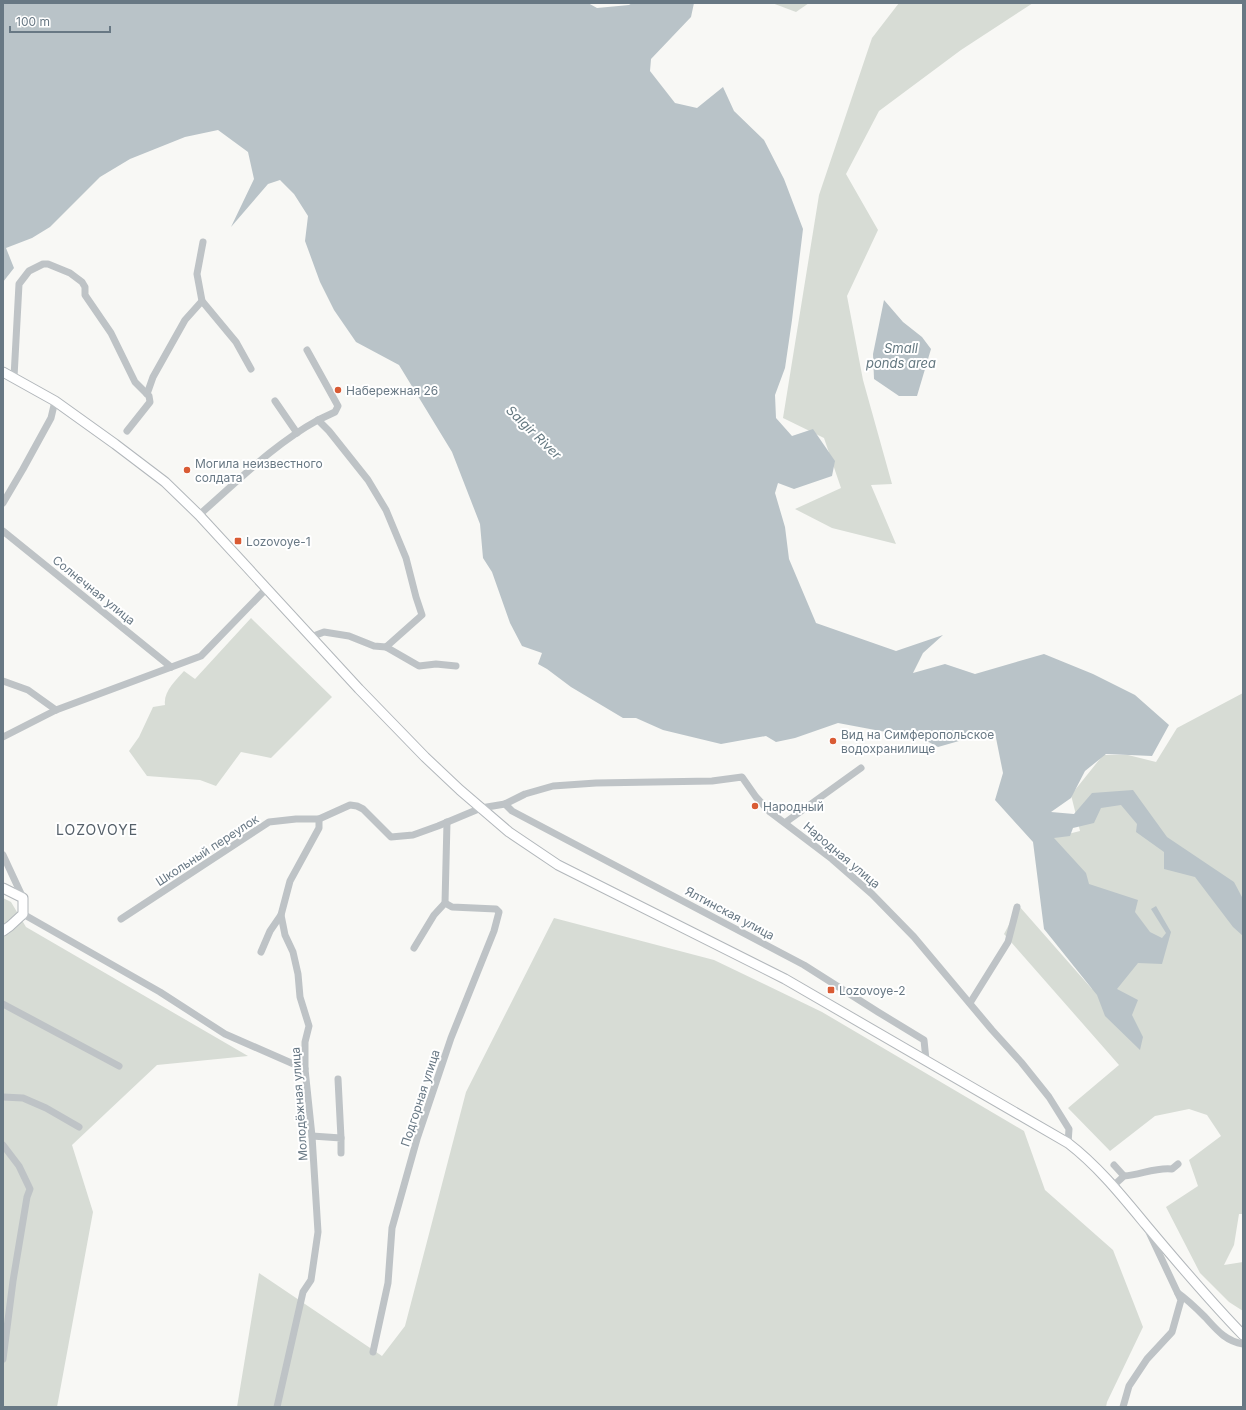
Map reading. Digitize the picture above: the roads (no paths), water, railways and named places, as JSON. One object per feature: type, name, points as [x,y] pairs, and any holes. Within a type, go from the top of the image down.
[{"type":"main road","points":[[3,372],[54,401],[115,444],[165,482],[199,515],[311,637],[425,757],[460,790],[509,832],[558,864],[785,979],[1068,1143],[1082,1154],[1113,1186],[1206,1296],[1243,1334]]},
{"type":"main road","points":[[3,888],[23,898],[23,914],[3,931]]},
{"type":"street","points":[[203,242],[197,274],[202,301],[236,342],[251,369]]},
{"type":"street","points":[[14,377],[19,284],[29,271],[43,264],[48,264],[70,273],[82,282],[85,288],[85,295],[111,333],[135,382],[149,396],[150,402],[127,431]]},
{"type":"street","points":[[146,394],[153,377],[186,320],[202,301]]},
{"type":"street","points":[[199,515],[255,465],[297,432],[335,412],[338,406],[307,350]]},
{"type":"street","points":[[3,503],[51,418],[54,401]]},
{"type":"street","points":[[275,401],[297,432]]},
{"type":"street","points":[[318,420],[329,431],[368,480],[386,510],[406,558],[422,616],[386,647]]},
{"type":"street","name":"Солнечная улица","points":[[3,531],[171,667]]},
{"type":"street","points":[[3,736],[56,710],[201,656],[267,588]]},
{"type":"street","points":[[311,637],[324,632],[348,636],[374,646],[386,647],[419,666],[436,664],[456,666]]},
{"type":"street","points":[[3,681],[28,690],[56,710]]},
{"type":"street","points":[[786,822],[861,768]]},
{"type":"street","name":"Народная улица","points":[[357,806],[363,809],[391,837],[412,835],[481,808],[504,804],[525,794],[552,786],[596,783],[712,781],[742,777],[756,797],[770,812],[786,822],[832,859],[872,894],[914,937],[1021,1062],[1048,1097],[1069,1129],[1068,1143]]},
{"type":"street","name":"Ялтинская улица","points":[[504,804],[512,811],[804,965],[924,1040],[926,1060]]},
{"type":"street","name":"Школьный переулок","points":[[121,919],[269,822],[296,819],[320,819],[350,805],[357,806]]},
{"type":"street","name":"Молодёжная улица","points":[[277,1407],[303,1292],[311,1280],[318,1232],[312,1136],[305,1069],[305,1042],[309,1026],[300,997],[298,974],[293,952],[285,935],[281,915],[290,881],[320,828],[320,819]]},
{"type":"street","points":[[414,948],[434,915],[445,903],[447,822]]},
{"type":"street","points":[[3,855],[23,898]]},
{"type":"street","name":"Подгорная улица","points":[[373,1352],[388,1283],[392,1228],[417,1139],[452,1038],[494,931],[499,912],[496,909],[452,907],[445,903]]},
{"type":"street","points":[[970,1003],[1008,942],[1017,907]]},
{"type":"street","points":[[23,914],[160,992],[225,1034],[305,1069]]},
{"type":"street","points":[[261,952],[270,931],[281,915]]},
{"type":"street","points":[[3,1004],[119,1066]]},
{"type":"street","points":[[338,1079],[341,1153]]},
{"type":"street","points":[[3,1097],[23,1098],[46,1108],[79,1127]]},
{"type":"street","points":[[312,1136],[341,1138]]},
{"type":"street","points":[[3,1145],[19,1166],[30,1189],[27,1197],[13,1281],[3,1359]]},
{"type":"street","points":[[1113,1186],[1124,1176],[1134,1176],[1164,1168],[1172,1168],[1178,1164]]},
{"type":"street","points":[[1114,1165],[1124,1176]]},
{"type":"street","points":[[1123,1407],[1129,1386],[1147,1359],[1172,1332],[1180,1300],[1144,1223]]},
{"type":"street","points":[[1177,1292],[1190,1301],[1217,1332],[1226,1338],[1243,1344]]},
{"type":"water","name":"Salgir River","points":[[3,3],[588,3],[597,8],[629,5],[632,3],[694,3],[691,17],[651,59],[650,71],[675,103],[697,108],[723,87],[734,111],[764,140],[784,179],[803,229],[785,368],[775,395],[776,418],[792,436],[813,429],[835,461],[832,476],[794,489],[778,483],[775,493],[785,527],[789,559],[816,623],[896,651],[943,635],[923,653],[913,673],[945,664],[975,674],[1044,654],[1093,674],[1135,695],[1169,725],[1152,756],[1106,754],[1085,771],[1071,798],[1051,812],[1074,814],[1092,793],[1133,790],[1167,837],[1234,882],[1243,899],[1243,936],[1233,927],[1195,877],[1164,869],[1164,852],[1136,832],[1137,824],[1121,805],[1101,808],[1094,823],[1073,828],[1070,836],[1054,838],[1086,873],[1089,884],[1138,900],[1135,912],[1150,932],[1162,938],[1166,933],[1151,909],[1156,906],[1171,932],[1162,964],[1138,963],[1117,989],[1138,1000],[1132,1015],[1143,1037],[1140,1050],[1105,1016],[1097,995],[1044,929],[1033,842],[995,800],[1003,773],[995,733],[973,737],[938,747],[923,739],[838,723],[795,738],[776,742],[766,736],[721,744],[663,730],[636,718],[623,718],[571,687],[538,664],[542,653],[522,646],[510,623],[492,572],[483,558],[480,524],[452,452],[399,365],[356,342],[334,310],[320,282],[305,241],[308,216],[294,194],[280,180],[268,184],[231,227],[254,179],[248,152],[218,130],[185,137],[130,159],[100,177],[50,227],[32,238],[6,248],[14,268],[3,282]]},
{"type":"water","name":"Small ponds area","points":[[884,300],[903,322],[922,337],[931,349],[917,396],[899,396],[874,379],[873,354]]},
{"type":"place","name":"Набережная 26","points":[[338,390]]},
{"type":"place","name":"Могила неизвестного солдата","points":[[187,470]]},
{"type":"place","name":"Lozovoye-1","points":[[238,541]]},
{"type":"place","name":"Вид на Симферопольское водохранилище","points":[[833,741]]},
{"type":"place","name":"Народный","points":[[755,806]]},
{"type":"place","name":"Lozovoye-2","points":[[831,990]]},
{"type":"district","name":"LOZOVOYE","points":[[97,829]]}]
